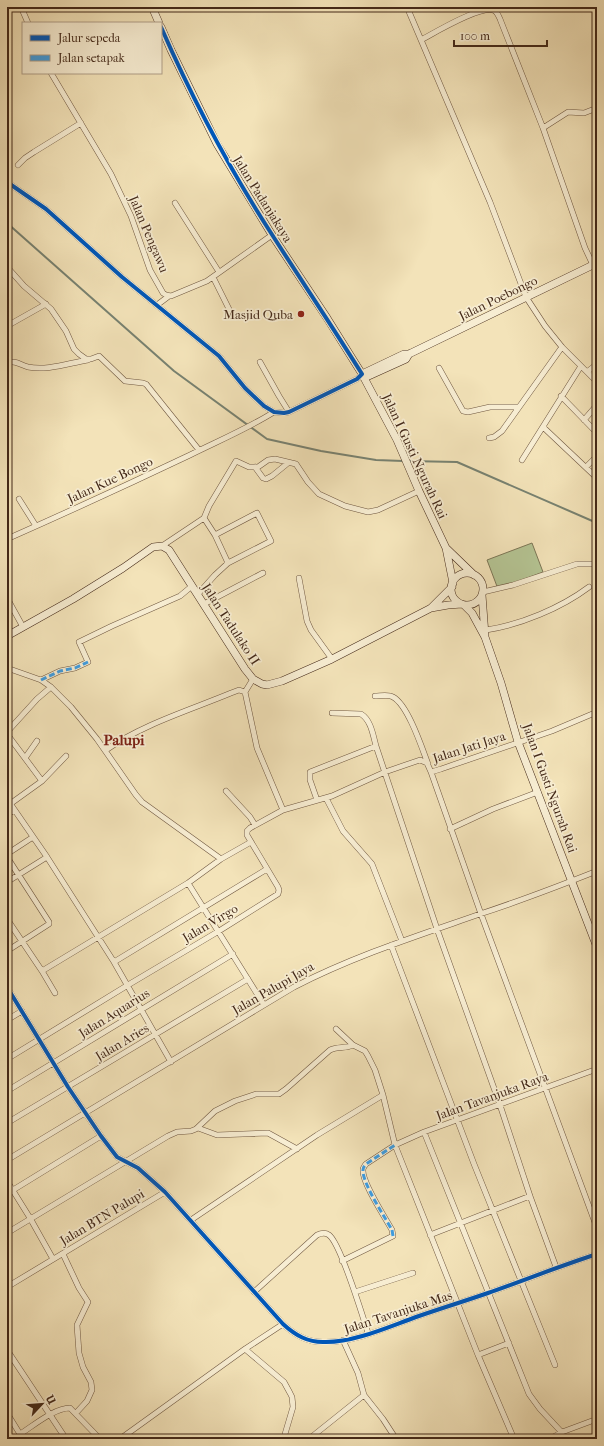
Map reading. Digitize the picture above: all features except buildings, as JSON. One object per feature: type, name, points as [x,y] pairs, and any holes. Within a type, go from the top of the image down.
[{"type":"main road","points":[[152,7],[159,22]]},
{"type":"main road","name":"Jalan Padanjakaya","points":[[162,29],[217,144],[272,235],[327,318],[361,377]]},
{"type":"main road","name":"Jalan Poebongo","points":[[361,377],[404,354],[409,354],[526,296],[595,264]]},
{"type":"main road","name":"Jalan I Gusti Ngurah Rai","points":[[361,377],[397,440],[412,477],[446,548],[452,585]]},
{"type":"main road","points":[[7,636],[123,568],[153,547],[162,546]]},
{"type":"main road","name":"Jalan Tadulako II","points":[[162,546],[169,550],[245,669],[253,679],[262,684],[274,684],[332,659],[431,608],[452,585]]},
{"type":"main road","name":"Jalan I Gusti Ngurah Rai","points":[[446,548],[474,575]]},
{"type":"main road","points":[[431,608],[448,605],[473,604],[480,599],[483,593],[483,586],[481,581],[474,575],[464,574],[455,579],[452,585],[453,595],[458,602],[463,604]]},
{"type":"main road","name":"Jalan I Gusti Ngurah Rai","points":[[483,593],[485,633],[518,742],[597,946]]},
{"type":"main road","name":"Jalan I Gusti Ngurah Rai","points":[[463,604],[472,613],[485,633]]},
{"type":"street","points":[[21,7],[28,22]]},
{"type":"street","points":[[407,7],[490,202],[526,296],[545,326],[562,347],[597,382]]},
{"type":"street","points":[[421,40],[474,14],[487,10],[494,10],[496,12],[543,128],[595,264]]},
{"type":"street","name":"Jalan Pengawu","points":[[52,74],[110,174],[131,216],[153,274],[163,293],[169,296]]},
{"type":"street","points":[[543,128],[568,112],[584,113],[597,108]]},
{"type":"street","points":[[18,165],[34,152],[81,123]]},
{"type":"street","points":[[7,182],[46,210],[122,276],[219,356],[245,388],[264,406],[274,412],[289,412],[361,377]]},
{"type":"street","points":[[175,203],[219,272]]},
{"type":"street","points":[[157,305],[169,296],[201,284],[272,235]]},
{"type":"street","points":[[7,267],[24,286],[51,309],[66,331],[74,349],[83,357],[91,359]]},
{"type":"street","points":[[212,277],[229,309]]},
{"type":"street","points":[[7,326],[46,304]]},
{"type":"street","points":[[489,438],[494,437],[502,431],[562,347]]},
{"type":"street","points":[[7,363],[14,362],[28,367],[42,368],[91,359],[99,356],[125,381],[146,384],[199,450]]},
{"type":"street","points":[[260,362],[278,396],[289,412]]},
{"type":"street","points":[[587,372],[597,364]]},
{"type":"street","points":[[522,460],[581,366]]},
{"type":"street","points":[[439,368],[462,411],[468,412],[490,407],[519,407]]},
{"type":"street","points":[[561,396],[597,433]]},
{"type":"street","points":[[584,420],[597,405]]},
{"type":"street","name":"Jalan Kue Bongo","points":[[7,539],[126,486],[199,450],[223,440],[274,412]]},
{"type":"street","points":[[543,427],[597,478]]},
{"type":"street","points":[[586,468],[597,456]]},
{"type":"street","points":[[162,546],[204,518],[208,506],[236,461],[249,467],[258,467],[268,460],[275,459],[296,464],[308,482],[319,494],[345,506],[368,512],[378,510],[419,491]]},
{"type":"street","points":[[254,467],[263,478],[266,479],[288,463]]},
{"type":"street","points":[[19,499],[36,526]]},
{"type":"street","points":[[198,594],[228,563],[270,542],[271,540],[257,514],[215,535]]},
{"type":"street","points":[[204,518],[215,535],[228,563]]},
{"type":"street","points":[[483,593],[577,564],[595,564]]},
{"type":"street","points":[[204,604],[263,573]]},
{"type":"street","points":[[299,578],[307,621],[311,630],[332,659]]},
{"type":"street","points":[[41,680],[60,671],[75,668],[88,662],[79,642],[180,596],[192,586]]},
{"type":"street","points":[[485,633],[532,617],[573,597],[589,586]]},
{"type":"street","points":[[7,598],[23,627]]},
{"type":"street","points":[[7,668],[41,680],[52,687],[71,707],[106,750],[131,790],[142,802],[221,859]]},
{"type":"street","points":[[42,971],[99,938],[188,883],[221,859],[251,842],[247,835],[250,828],[283,810],[257,748],[244,692],[253,679]]},
{"type":"street","points":[[42,781],[7,733],[37,699],[52,687]]},
{"type":"street","points":[[106,750],[125,737],[150,726],[235,691],[239,690],[244,692]]},
{"type":"street","points":[[375,696],[391,696],[400,704],[413,726],[428,765]]},
{"type":"street","name":"Jalan Jati Jaya","points":[[283,810],[326,798],[385,772],[420,760],[424,761],[428,765],[431,772],[552,731],[597,712]]},
{"type":"street","points":[[332,713],[361,714],[365,716],[368,722],[437,929],[556,1267]]},
{"type":"street","points":[[25,758],[37,741]]},
{"type":"street","points":[[317,800],[310,780],[310,772],[376,746]]},
{"type":"street","points":[[66,756],[42,781],[9,801],[47,857],[114,962],[171,1062]]},
{"type":"street","points":[[431,772],[450,829],[597,1228]]},
{"type":"street","points":[[226,792],[250,817],[255,825]]},
{"type":"street","points":[[450,829],[493,809],[538,792]]},
{"type":"street","points":[[326,798],[342,831],[372,864],[402,941]]},
{"type":"street","points":[[7,814],[14,810]]},
{"type":"street","points":[[7,854],[33,837]]},
{"type":"street","name":"Jalan Virgo","points":[[7,1059],[278,894],[278,887],[251,842]]},
{"type":"street","points":[[7,857],[49,922],[7,951]]},
{"type":"street","points":[[7,882],[47,857]]},
{"type":"street","name":"Jalan Virgo","points":[[114,962],[205,908],[266,869]]},
{"type":"street","name":"Jalan Palupi Jaya","points":[[7,1160],[294,987],[325,971],[391,945],[481,914],[597,871]]},
{"type":"street","points":[[188,883],[205,908],[264,1005]]},
{"type":"street","points":[[7,919],[55,993]]},
{"type":"street","points":[[391,945],[457,1121],[555,1366]]},
{"type":"street","name":"Jalan Aquarius","points":[[7,1091],[233,954]]},
{"type":"street","name":"Jalan Aries","points":[[7,1123],[248,979]]},
{"type":"street","name":"Jalan BTN Palupi","points":[[7,1287],[165,1192],[138,1168],[117,1157],[68,1087],[8,989]]},
{"type":"street","points":[[7,1020],[22,1010]]},
{"type":"street","name":"Jalan Tavanjuka Mas","points":[[336,1029],[353,1045],[361,1049],[368,1056],[382,1095],[395,1145],[457,1303]]},
{"type":"street","points":[[7,1233],[174,1133],[180,1131],[191,1131],[198,1128],[215,1111],[235,1101],[256,1094],[279,1094],[330,1050],[353,1045]]},
{"type":"street","name":"Jalan Tavanjuka Raya","points":[[342,1261],[394,1236],[370,1190],[363,1171],[363,1167],[366,1164],[395,1145],[424,1132],[546,1089],[597,1069]]},
{"type":"street","points":[[191,1220],[296,1149],[382,1095]]},
{"type":"street","points":[[198,1128],[217,1135],[268,1133],[296,1149]]},
{"type":"street","points":[[424,1132],[529,1394],[540,1410],[568,1439]]},
{"type":"street","points":[[13,1190],[101,1136]]},
{"type":"street","points":[[7,1181],[53,1259]]},
{"type":"street","name":"Jalan Tavanjuka Mas","points":[[165,1192],[283,1324],[293,1334],[304,1339],[325,1342],[343,1340],[368,1333],[597,1254]]},
{"type":"street","points":[[430,1235],[530,1196]]},
{"type":"street","points":[[254,1292],[317,1235],[330,1235],[355,1292],[368,1333]]},
{"type":"street","points":[[63,1254],[79,1288],[88,1302],[77,1325],[79,1353],[83,1367],[91,1382],[92,1390],[87,1401],[76,1413]]},
{"type":"street","points":[[355,1292],[413,1273]]},
{"type":"street","points":[[457,1303],[514,1439]]},
{"type":"street","points":[[120,1439],[245,1349],[283,1324]]},
{"type":"street","points":[[343,1340],[358,1373],[364,1395],[383,1419],[396,1439]]},
{"type":"street","points":[[478,1354],[509,1343]]},
{"type":"street","points":[[245,1349],[284,1382],[292,1397],[292,1407],[285,1434]]},
{"type":"street","points":[[7,1350],[66,1439]]},
{"type":"street","points":[[309,1439],[364,1395]]},
{"type":"street","points":[[7,1413],[22,1437],[50,1415],[64,1408],[70,1408],[100,1439]]},
{"type":"street","points":[[550,1439],[562,1432],[597,1419]]},
{"type":"green space","points":[[532,543],[543,572],[498,589],[487,560]]},
{"type":"waterway","points":[[7,223],[174,371],[267,439],[321,451],[376,460],[403,461]]},
{"type":"waterway","points":[[408,461],[457,462],[597,523]]},
{"type":"marked path","points":[[41,680],[60,671],[75,668],[88,662]]},
{"type":"marked path","points":[[393,1236],[392,1230],[374,1200],[366,1183],[363,1168],[366,1164],[395,1145]]},
{"type":"cycle path","points":[[7,182],[46,209],[122,277],[219,356],[245,388],[264,406],[274,412],[289,412],[357,379],[362,374],[255,208],[226,158],[185,80],[162,29]]},
{"type":"cycle path","points":[[7,987],[68,1087],[117,1157],[138,1168],[165,1192],[283,1324],[302,1338],[326,1342],[361,1336],[385,1329],[597,1254]]},
{"type":"place","name":"Masjid Quba","points":[[301,314]]},
{"type":"district","name":"Palupi","points":[[124,740]]}]
